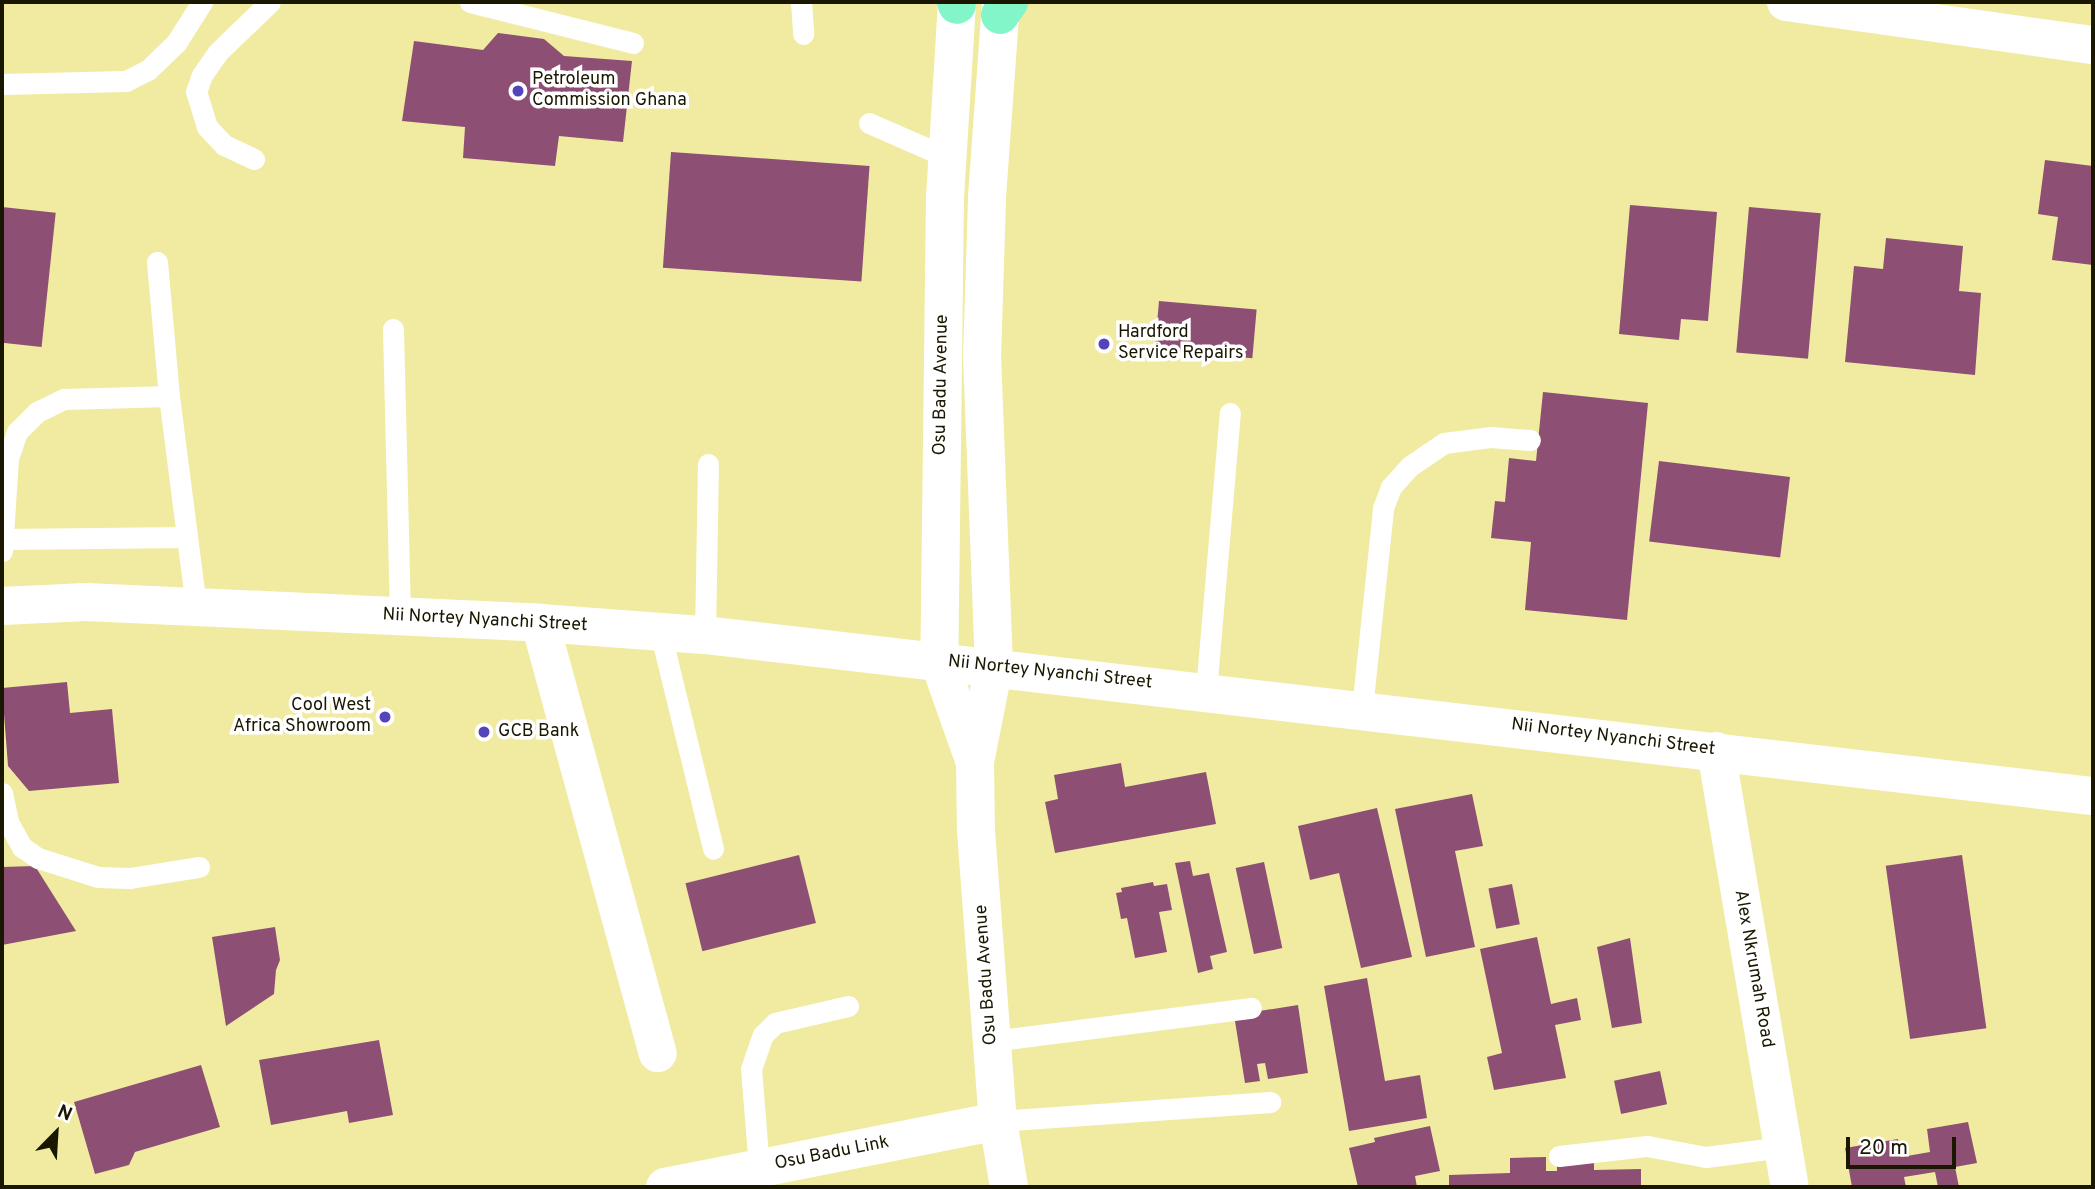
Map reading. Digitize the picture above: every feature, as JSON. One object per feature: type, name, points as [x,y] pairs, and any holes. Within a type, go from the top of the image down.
[{"type":"street","points":[[1786,2],[2093,45]]},
{"type":"street","name":"Osu Badu Avenue","points":[[957,3],[947,157],[939,661],[975,762]]},
{"type":"street","name":"Osu Badu Avenue","points":[[1003,6],[987,199],[982,355],[994,666],[975,762],[976,831],[998,1121],[1009,1187]]},
{"type":"street","name":"Nii Nortey Nyanchi Street","points":[[2,606],[86,602],[540,623],[705,635],[994,666],[2093,796]]},
{"type":"street","points":[[540,623],[658,1053]]},
{"type":"street","name":"Alex Nkrumah Road","points":[[1716,751],[1790,1187]]},
{"type":"street","name":"Osu Badu Link","points":[[665,1187],[998,1121]]},
{"type":"lane","points":[[2,85],[126,81],[148,70],[176,43],[202,2]]},
{"type":"lane","points":[[254,159],[224,145],[207,127],[196,92],[202,75],[218,52],[270,2]]},
{"type":"lane","points":[[470,2],[633,43]]},
{"type":"lane","points":[[801,2],[803,33]]},
{"type":"lane","points":[[869,123],[947,157]]},
{"type":"lane","points":[[157,262],[169,396],[196,607]]},
{"type":"lane","points":[[393,329],[400,617]]},
{"type":"lane","points":[[2,551],[8,458],[17,432],[37,412],[64,399],[169,396]]},
{"type":"lane","points":[[1206,691],[1230,413]]},
{"type":"lane","points":[[1363,709],[1382,508],[1391,487],[1410,466],[1444,443],[1490,437],[1530,440]]},
{"type":"lane","points":[[705,635],[708,464]]},
{"type":"lane","points":[[2,539],[187,537]]},
{"type":"lane","points":[[660,631],[713,849]]},
{"type":"lane","points":[[2,793],[8,822],[22,847],[37,858],[98,877],[130,878],[199,867]]},
{"type":"lane","points":[[759,1168],[751,1069],[763,1034],[775,1023],[848,1006]]},
{"type":"lane","points":[[992,1041],[1251,1008]]},
{"type":"lane","points":[[998,1121],[1270,1102]]},
{"type":"lane","points":[[1559,1156],[1647,1146],[1706,1157],[1783,1147]]},
{"type":"building","name":"Petroleum Commission Ghana","points":[[498,33],[544,39],[564,56],[632,61],[623,142],[559,136],[555,166],[463,158],[465,127],[402,121],[414,41],[483,50]]},
{"type":"building","points":[[671,152],[870,166],[861,282],[663,268]]},
{"type":"building","points":[[2045,160],[2093,166],[2093,265],[2052,260],[2058,217],[2038,214]]},
{"type":"building","points":[[1630,205],[1717,212],[1708,321],[1681,319],[1679,340],[1619,334]]},
{"type":"building","points":[[2,207],[56,213],[42,347],[2,343]]},
{"type":"building","points":[[1749,207],[1821,213],[1808,359],[1736,352]]},
{"type":"building","points":[[1886,238],[1963,246],[1959,291],[1981,293],[1975,375],[1845,362],[1854,266],[1883,269]]},
{"type":"building","points":[[1159,301],[1257,310],[1252,358],[1155,350]]},
{"type":"building","points":[[1543,392],[1648,403],[1627,620],[1525,610],[1531,542],[1491,538],[1495,501],[1505,502],[1509,458],[1536,461]]},
{"type":"building","points":[[1659,461],[1790,477],[1780,557],[1649,541]]},
{"type":"building","points":[[67,682],[70,713],[112,709],[119,783],[29,791],[8,766],[2,688]]},
{"type":"building","points":[[1121,763],[1125,787],[1206,772],[1216,824],[1055,853],[1045,802],[1058,799],[1054,775]]},
{"type":"building","points":[[1472,794],[1483,846],[1455,851],[1475,947],[1426,957],[1395,809]]},
{"type":"building","points":[[1377,808],[1412,957],[1361,968],[1339,873],[1310,880],[1298,826]]},
{"type":"building","points":[[799,855],[816,923],[702,951],[685,883]]},
{"type":"building","points":[[1962,855],[1986,1028],[1910,1039],[1886,866]]},
{"type":"building","points":[[1190,861],[1193,876],[1209,873],[1227,952],[1210,956],[1213,969],[1198,973],[1175,863]]},
{"type":"building","points":[[1264,862],[1282,948],[1254,954],[1236,868]]},
{"type":"building","points":[[35,866],[76,931],[2,945],[2,867]]},
{"type":"building","points":[[1153,882],[1154,886],[1167,884],[1172,910],[1159,912],[1167,952],[1135,958],[1127,918],[1121,919],[1116,893],[1122,892],[1121,888]]},
{"type":"building","points":[[1512,884],[1520,924],[1496,929],[1488,889]]},
{"type":"building","points":[[275,927],[280,960],[276,970],[274,994],[226,1026],[212,937]]},
{"type":"building","points":[[1537,937],[1551,1004],[1577,998],[1581,1020],[1555,1025],[1566,1078],[1494,1090],[1487,1057],[1502,1053],[1480,949]]},
{"type":"building","points":[[1630,938],[1642,1023],[1612,1028],[1597,947]]},
{"type":"building","points":[[1367,978],[1385,1081],[1420,1075],[1427,1118],[1349,1131],[1324,986]]},
{"type":"building","points":[[1298,1005],[1308,1073],[1268,1079],[1265,1063],[1257,1064],[1260,1081],[1245,1083],[1234,1015]]},
{"type":"building","points":[[379,1040],[393,1115],[349,1123],[347,1111],[271,1125],[259,1060]]},
{"type":"building","points":[[201,1065],[220,1127],[135,1152],[129,1165],[95,1174],[74,1102]]},
{"type":"building","points":[[1660,1071],[1667,1104],[1621,1114],[1614,1081]]},
{"type":"building","points":[[1968,1122],[1977,1163],[1955,1167],[1959,1187],[1938,1187],[1935,1172],[1904,1177],[1906,1187],[1852,1187],[1845,1148],[1898,1139],[1901,1157],[1930,1152],[1927,1129]]},
{"type":"building","points":[[1430,1126],[1440,1171],[1415,1176],[1417,1187],[1358,1187],[1349,1148],[1375,1142],[1374,1138]]},
{"type":"building","points":[[1546,1157],[1546,1171],[1557,1171],[1557,1159],[1594,1157],[1594,1170],[1641,1169],[1641,1187],[1449,1187],[1449,1175],[1510,1173],[1510,1158]]},
{"type":"place","name":"Petroleum Commission Ghana","points":[[518,91]]},
{"type":"place","name":"Hardford Service Repairs","points":[[1104,344]]},
{"type":"place","name":"Cool West Africa Showroom","points":[[385,717]]},
{"type":"place","name":"GCB Bank","points":[[484,732]]}]
